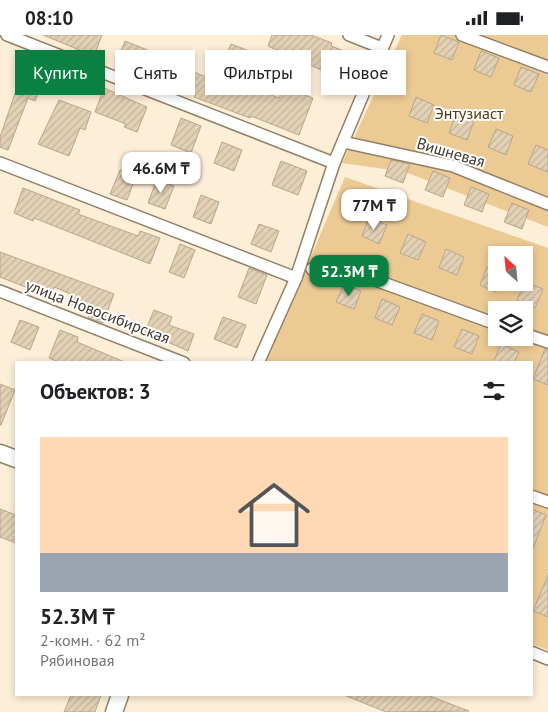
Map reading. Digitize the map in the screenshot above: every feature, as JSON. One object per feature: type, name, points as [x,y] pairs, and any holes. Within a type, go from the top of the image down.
[{"type":"main road","points":[[0,453],[15,459]]},
{"type":"main road","points":[[114,712],[120,696]]},
{"type":"street","points":[[7,35],[334,163]]},
{"type":"street","points":[[349,35],[382,48]]},
{"type":"street","points":[[259,361],[296,278],[334,163],[388,35]]},
{"type":"street","points":[[462,35],[548,67]]},
{"type":"street","name":"Вишневая","points":[[342,142],[453,167],[548,204]]},
{"type":"street","points":[[0,163],[296,278]]},
{"type":"street","points":[[312,269],[346,269],[488,321]]},
{"type":"street","name":"улица Новосибирская","points":[[0,291],[179,361]]},
{"type":"street","points":[[533,337],[548,342]]},
{"type":"street","points":[[533,497],[548,502]]},
{"type":"street","points":[[533,654],[548,659]]},
{"type":"green space","name":"Энтузиаст","points":[[402,35],[548,35],[548,227],[405,172],[342,163],[374,95],[406,95],[406,50],[395,50]]},
{"type":"green space","points":[[345,177],[548,248],[548,650],[533,645],[533,361],[266,361]]},
{"type":"building","points":[[43,35],[102,35],[96,50],[79,50]]},
{"type":"building","points":[[272,35],[311,35],[332,43],[331,46],[341,50],[321,50],[321,70],[311,65],[311,50],[277,50],[268,46]]},
{"type":"building","points":[[441,35],[459,42],[452,60],[434,53]]},
{"type":"building","points":[[125,41],[148,50],[121,50]]},
{"type":"building","points":[[231,44],[247,50],[228,50]]},
{"type":"building","points":[[481,51],[499,58],[491,77],[474,70]]},
{"type":"building","points":[[521,67],[539,74],[531,92],[514,85]]},
{"type":"building","points":[[195,73],[205,76],[205,95],[271,95],[279,98],[280,95],[305,95],[313,98],[299,135],[251,116],[250,118],[194,97]]},
{"type":"building","points":[[105,88],[115,93],[115,95],[120,95],[147,107],[137,132],[124,127],[126,124],[95,112],[101,95],[105,95]]},
{"type":"building","points":[[15,94],[37,95],[35,101],[28,98],[8,150],[0,147],[0,137]]},
{"type":"building","points":[[416,97],[434,105],[427,123],[409,116]]},
{"type":"building","points":[[59,100],[91,112],[85,130],[80,128],[69,156],[38,144]]},
{"type":"building","points":[[456,114],[474,121],[467,140],[449,133]]},
{"type":"building","points":[[181,118],[201,126],[191,153],[171,145]]},
{"type":"building","points":[[496,129],[513,136],[506,155],[488,147]]},
{"type":"building","points":[[222,142],[242,150],[234,171],[214,163]]},
{"type":"building","points":[[536,145],[548,150],[548,172],[528,164]]},
{"type":"building","points":[[391,160],[410,164],[403,183],[385,176]]},
{"type":"building","points":[[281,161],[307,171],[298,195],[272,185]]},
{"type":"building","points":[[120,170],[136,176],[127,200],[110,194]]},
{"type":"building","points":[[433,171],[450,178],[443,197],[425,190]]},
{"type":"building","points":[[157,179],[174,186],[165,209],[148,203]]},
{"type":"building","points":[[471,187],[489,194],[482,212],[464,205]]},
{"type":"building","points":[[23,188],[80,210],[78,214],[138,236],[140,231],[160,238],[150,264],[34,218],[33,221],[14,213]]},
{"type":"building","points":[[201,195],[219,202],[211,224],[193,217]]},
{"type":"building","points":[[512,203],[529,210],[522,229],[504,222]]},
{"type":"building","points":[[369,218],[387,225],[379,244],[362,236]]},
{"type":"building","points":[[259,224],[279,231],[271,252],[251,244]]},
{"type":"building","points":[[408,234],[426,242],[418,260],[400,253]]},
{"type":"building","points":[[180,244],[195,250],[184,278],[169,272]]},
{"type":"building","points":[[446,249],[464,257],[457,275],[439,268]]},
{"type":"building","points":[[0,252],[114,294],[103,323],[88,318],[91,312],[70,304],[73,295],[54,287],[51,297],[0,277]]},
{"type":"building","points":[[487,267],[488,267],[488,288],[480,285]]},
{"type":"building","points":[[249,268],[267,275],[256,304],[238,297]]},
{"type":"building","points":[[344,284],[361,291],[354,309],[336,302]]},
{"type":"building","points":[[533,285],[543,289],[535,308],[533,307],[533,301],[517,300],[521,291],[533,291]]},
{"type":"building","points":[[382,299],[400,307],[392,325],[375,318]]},
{"type":"building","points":[[154,310],[172,317],[169,325],[194,334],[188,351],[145,332]]},
{"type":"building","points":[[422,314],[439,321],[432,340],[414,333]]},
{"type":"building","points":[[223,317],[246,325],[237,348],[214,339]]},
{"type":"building","points":[[20,320],[39,327],[30,350],[11,342]]},
{"type":"building","points":[[462,329],[479,336],[472,354],[454,347]]},
{"type":"building","points":[[60,330],[78,337],[77,342],[122,361],[56,361],[49,358]]},
{"type":"building","points":[[500,346],[506,346],[519,352],[515,361],[494,361]]},
{"type":"building","points":[[545,349],[548,349],[548,385],[533,379]]},
{"type":"building","points":[[0,384],[15,390],[1,425],[0,425]]},
{"type":"building","points":[[0,509],[15,515],[15,543],[0,537]]},
{"type":"building","points":[[533,510],[546,515],[533,548]]},
{"type":"building","points":[[548,575],[548,617],[533,611]]},
{"type":"building","points":[[71,696],[101,696],[95,712],[64,712]]},
{"type":"building","points":[[346,696],[430,696],[469,711],[386,712]]}]
